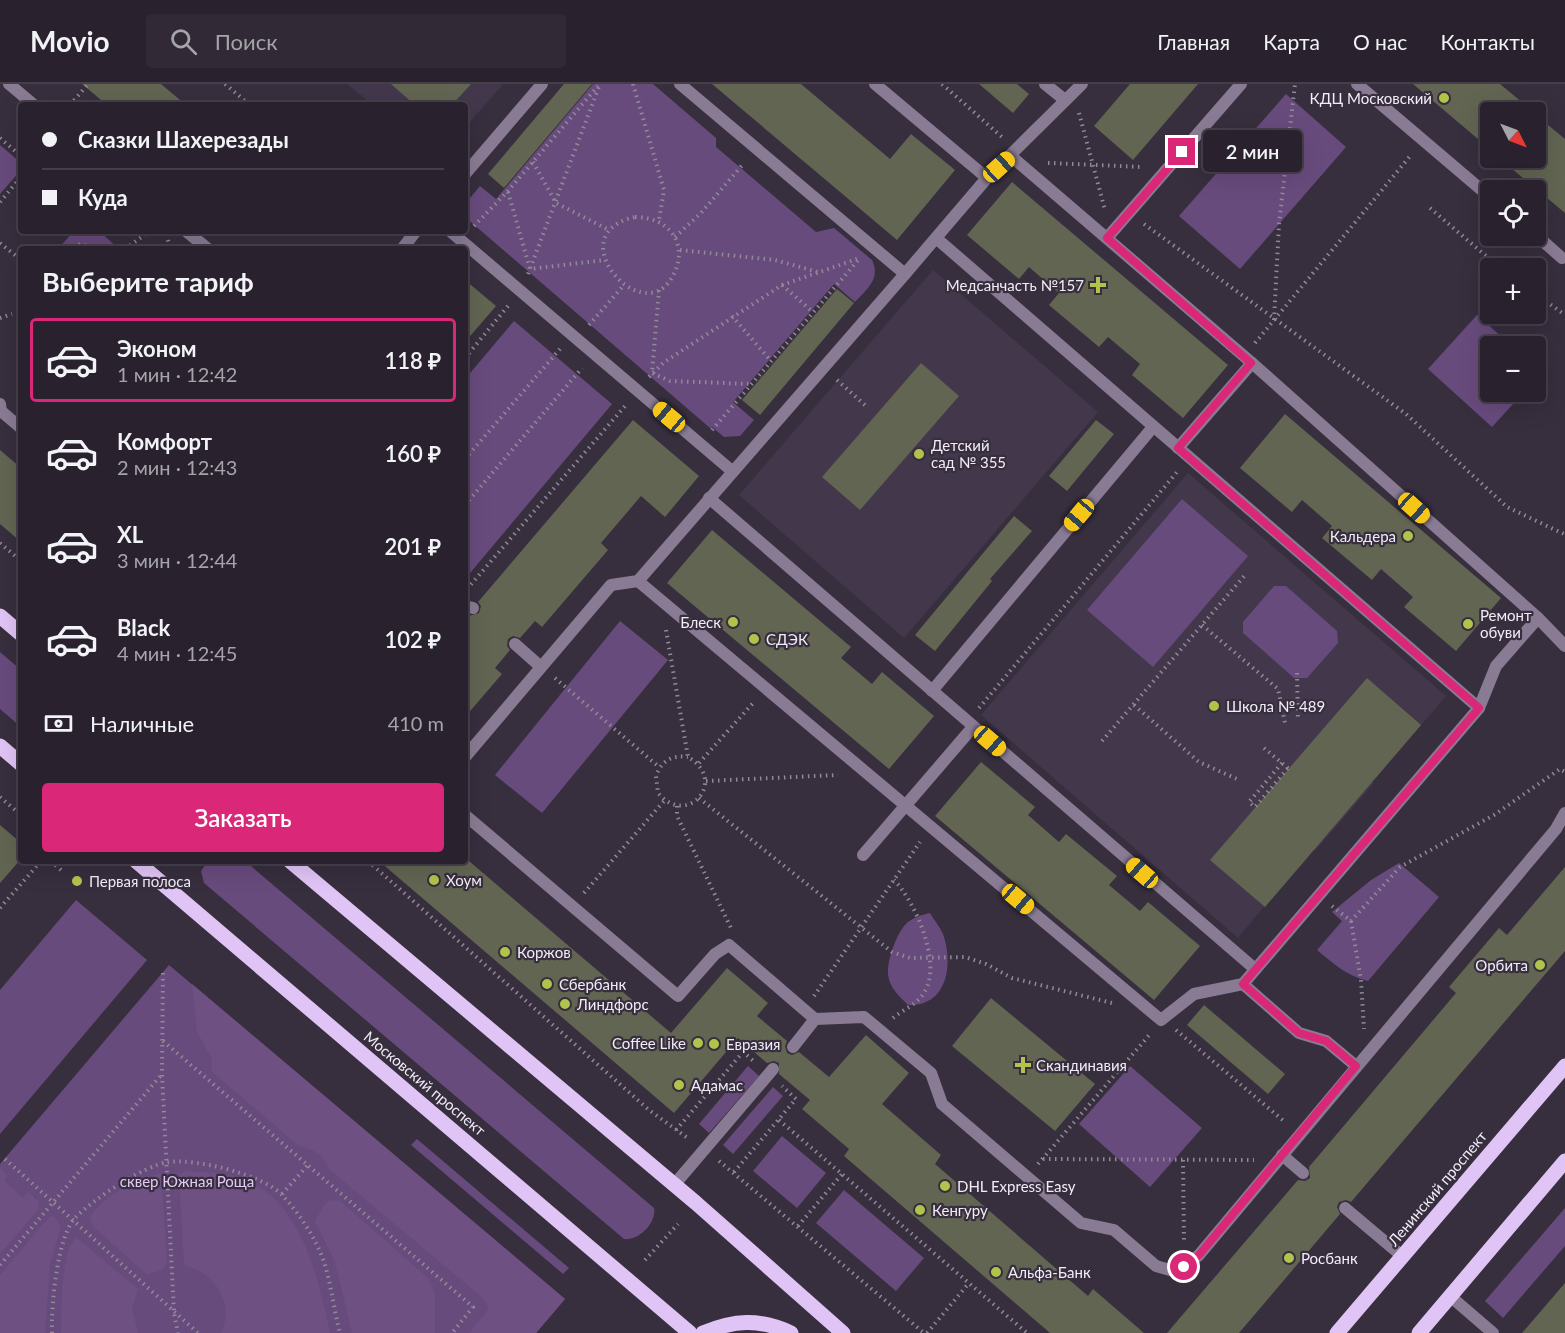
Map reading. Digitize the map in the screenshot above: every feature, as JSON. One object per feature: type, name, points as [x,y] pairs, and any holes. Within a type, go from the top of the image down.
[{"type":"main road","points":[[0,616],[18,631]]},
{"type":"main road","points":[[0,746],[18,761]]},
{"type":"main road","name":"Московский проспект","points":[[140,864],[690,1333]]},
{"type":"main road","points":[[294,864],[674,1185],[843,1333]]},
{"type":"main road","name":"Ленинский проспект","points":[[1337,1333],[1565,1066]]},
{"type":"main road","points":[[1419,1333],[1565,1161]]},
{"type":"main road","points":[[703,1333],[726,1324],[751,1321],[791,1333]]},
{"type":"lane","points":[[9,84],[30,102]]},
{"type":"lane","points":[[468,170],[542,84]]},
{"type":"lane","points":[[680,84],[906,274]]},
{"type":"lane","points":[[875,84],[987,178]]},
{"type":"lane","points":[[1046,84],[1065,100]]},
{"type":"lane","points":[[468,753],[611,585],[638,580],[987,178],[1082,84]]},
{"type":"lane","points":[[1107,238],[1241,84]]},
{"type":"lane","points":[[1356,84],[1480,189]]},
{"type":"lane","points":[[1011,156],[1251,363],[1538,618],[1565,646]]},
{"type":"lane","points":[[190,234],[204,246]]},
{"type":"lane","points":[[404,246],[414,234]]},
{"type":"lane","points":[[453,234],[467,246]]},
{"type":"lane","points":[[936,238],[1479,708]]},
{"type":"lane","points":[[1546,243],[1564,258]]},
{"type":"lane","points":[[468,247],[732,471]]},
{"type":"lane","points":[[1178,448],[1251,363]]},
{"type":"lane","points":[[0,404],[1,411],[18,425]]},
{"type":"lane","points":[[932,691],[1153,426]]},
{"type":"lane","points":[[709,498],[1255,969]]},
{"type":"lane","points":[[638,580],[1161,1020],[1194,994],[1243,984],[1479,708],[1496,666],[1538,618]]},
{"type":"lane","points":[[515,644],[542,667]]},
{"type":"lane","points":[[863,855],[970,724]]},
{"type":"lane","points":[[468,818],[678,996],[715,954],[729,945],[810,1014],[864,1017],[931,1073],[942,1104],[1081,1223],[1114,1230],[1156,1266],[1170,1270],[1184,1267],[1199,1255],[1556,829],[1565,813]]},
{"type":"lane","points":[[1243,984],[1299,1033],[1326,1041],[1356,1066]]},
{"type":"lane","points":[[793,1047],[810,1014]]},
{"type":"lane","points":[[674,1185],[773,1069]]},
{"type":"lane","points":[[1282,1155],[1303,1173]]},
{"type":"lane","points":[[1345,1208],[1402,1256]]},
{"type":"lane","points":[[1450,1296],[1493,1333]]},
{"type":"path","points":[[73,102],[88,84]]},
{"type":"path","points":[[225,84],[246,102]]},
{"type":"path","points":[[468,232],[508,191],[600,84]]},
{"type":"path","points":[[468,354],[520,291],[556,203],[600,84]]},
{"type":"path","points":[[633,84],[664,190],[659,220]]},
{"type":"path","points":[[942,84],[1001,135],[1011,156],[1039,162],[1167,169]]},
{"type":"path","points":[[1274,320],[1279,224],[1295,84]]},
{"type":"path","points":[[1065,100],[1078,112],[1107,219],[1107,238]]},
{"type":"path","points":[[0,138],[18,153]]},
{"type":"path","points":[[675,237],[701,213],[756,149]]},
{"type":"path","points":[[1253,346],[1415,150]]},
{"type":"path","points":[[533,162],[556,203],[609,230]]},
{"type":"path","points":[[0,202],[18,181]]},
{"type":"path","points":[[508,191],[530,269]]},
{"type":"path","points":[[1430,208],[1488,258]]},
{"type":"path","points":[[635,217],[659,220],[675,237],[680,250],[675,272],[669,282],[659,290],[648,293],[635,291],[624,285],[614,275],[605,260],[603,250],[609,230],[621,220],[635,217]]},
{"type":"path","points":[[1142,222],[1406,414],[1507,507],[1564,534]]},
{"type":"path","points":[[128,246],[146,234]]},
{"type":"path","points":[[460,240],[466,234]]},
{"type":"path","points":[[0,243],[18,258]]},
{"type":"path","points":[[680,250],[775,260],[819,272]]},
{"type":"path","points":[[468,587],[652,373],[732,316],[782,285],[879,252]]},
{"type":"path","points":[[700,444],[860,258]]},
{"type":"path","points":[[530,269],[605,260]]},
{"type":"path","points":[[468,456],[624,285]]},
{"type":"path","points":[[782,285],[813,312]]},
{"type":"path","points":[[652,373],[659,290]]},
{"type":"path","points":[[1546,301],[1565,315]]},
{"type":"path","points":[[0,318],[12,314]]},
{"type":"path","points":[[732,316],[771,361]]},
{"type":"path","points":[[468,501],[594,354]]},
{"type":"path","points":[[652,373],[670,381],[751,384]]},
{"type":"path","points":[[837,381],[867,407]]},
{"type":"path","points":[[970,724],[1189,458]]},
{"type":"path","points":[[0,543],[18,558]]},
{"type":"path","points":[[1102,741],[1245,575]]},
{"type":"path","points":[[659,598],[688,757]]},
{"type":"path","points":[[1202,625],[1278,689],[1285,723]]},
{"type":"path","points":[[542,667],[659,767]]},
{"type":"path","points":[[1297,673],[1298,721]]},
{"type":"path","points":[[699,763],[767,688]]},
{"type":"path","points":[[1134,705],[1199,762],[1237,779]]},
{"type":"path","points":[[1264,748],[1282,763],[1288,769],[1255,807],[1249,802],[1282,763]]},
{"type":"path","points":[[688,757],[699,763],[706,781],[699,798],[693,803],[677,806],[664,801],[655,784],[659,767],[667,759],[688,757]]},
{"type":"path","points":[[1351,921],[1400,867],[1494,815],[1560,769],[1565,772]]},
{"type":"path","points":[[706,781],[869,774]]},
{"type":"path","points":[[0,797],[18,812]]},
{"type":"path","points":[[699,798],[892,952],[910,958],[965,957],[986,964],[1012,978],[1106,1004],[1139,1001]]},
{"type":"path","points":[[573,907],[664,801]]},
{"type":"path","points":[[677,806],[677,816],[732,929],[729,945]]},
{"type":"path","points":[[810,1014],[860,926],[931,826]]},
{"type":"path","points":[[0,908],[38,864]]},
{"type":"path","points":[[54,864],[62,871]]},
{"type":"path","points":[[371,864],[649,1110],[704,1150],[925,1333],[969,1283]]},
{"type":"path","points":[[881,1031],[924,994],[930,978],[931,959],[908,898],[894,880]]},
{"type":"path","points":[[1320,895],[1351,921],[1361,980],[1366,1054]]},
{"type":"path","points":[[163,973],[162,1074],[177,1333]]},
{"type":"path","points":[[1175,1029],[1287,1123]]},
{"type":"path","points":[[1038,1164],[1153,1030]]},
{"type":"path","points":[[163,1041],[473,1307],[452,1333]]},
{"type":"path","points":[[0,1265],[162,1074]]},
{"type":"path","points":[[778,1120],[1027,1333]]},
{"type":"path","points":[[5,1159],[198,1333]]},
{"type":"path","points":[[1042,1159],[1260,1160]]},
{"type":"path","points":[[1182,1160],[1184,1248]]},
{"type":"path","points":[[52,1333],[57,1264],[73,1219],[124,1180],[168,1162],[224,1167],[251,1176],[282,1194],[303,1223],[324,1260],[340,1333]]},
{"type":"path","points":[[282,1194],[307,1166]]},
{"type":"path","points":[[798,1226],[842,1174]]},
{"type":"path","points":[[645,1260],[678,1224]]},
{"type":"shaded area","points":[[347,84],[503,84],[468,125],[468,102],[369,102]]},
{"type":"shaded area","name":"Детский сад № 355","points":[[933,270],[1098,412],[904,638],[739,495]]},
{"type":"shaded area","name":"Школа № 489","points":[[1188,473],[1446,696],[1377,777],[1371,780],[1374,783],[1315,851],[1312,849],[1238,938],[981,715]]},
{"type":"green space","points":[[593,84],[653,84],[716,138],[716,147],[816,232],[834,228],[872,260],[874,278],[855,302],[834,284],[733,402],[754,420],[740,436],[724,437],[712,427],[710,428],[468,220],[468,200],[480,186],[496,199]]},
{"type":"green space","points":[[1286,94],[1346,147],[1240,269],[1179,216]]},
{"type":"green space","points":[[0,145],[18,160],[18,173],[0,194]]},
{"type":"green space","points":[[71,234],[102,234],[116,246],[61,246]]},
{"type":"green space","points":[[1477,315],[1480,318],[1480,324],[1487,324],[1501,336],[1480,336],[1480,402],[1515,402],[1492,427],[1428,369]]},
{"type":"green space","points":[[514,321],[612,404],[468,575],[468,375]]},
{"type":"green space","points":[[1182,499],[1248,556],[1153,667],[1087,610]]},
{"type":"green space","points":[[1274,586],[1286,586],[1337,631],[1338,643],[1307,678],[1294,678],[1243,633],[1243,622]]},
{"type":"green space","points":[[620,621],[668,660],[542,813],[495,775]]},
{"type":"green space","points":[[0,652],[18,667],[18,724],[0,709]]},
{"type":"green space","points":[[1399,863],[1439,897],[1368,981],[1360,979],[1341,969],[1317,950],[1342,921],[1332,912],[1371,880]]},
{"type":"green space","points":[[206,864],[249,864],[654,1208],[650,1225],[635,1237],[624,1239],[204,883],[201,871]]},
{"type":"green space","points":[[76,900],[147,960],[0,1134],[0,990]]},
{"type":"green space","points":[[930,913],[943,934],[948,958],[947,971],[939,992],[931,999],[921,1004],[908,1005],[890,983],[888,969],[891,955],[895,941],[905,925],[913,919]]},
{"type":"green space","name":"сквер Южная Роща","points":[[169,965],[565,1299],[536,1333],[0,1333],[0,1164]]},
{"type":"green space","points":[[192,984],[565,1299],[536,1333],[469,1333],[489,1309],[484,1299],[328,1168],[320,1155],[298,1145],[211,1071],[212,1059],[197,1032]]},
{"type":"green space","points":[[748,1066],[759,1076],[709,1133],[699,1124]]},
{"type":"green space","points":[[1130,1066],[1202,1128],[1150,1187],[1079,1124]]},
{"type":"green space","points":[[773,1087],[783,1096],[733,1154],[723,1145]]},
{"type":"green space","points":[[782,1136],[826,1173],[797,1208],[753,1171]]},
{"type":"green space","points":[[417,1139],[569,1268],[563,1274],[411,1145]]},
{"type":"green space","points":[[0,1168],[8,1175],[4,1181],[23,1198],[29,1192],[39,1203],[38,1210],[0,1254]]},
{"type":"green space","points":[[186,1171],[243,1179],[268,1193],[283,1209],[296,1227],[306,1247],[330,1333],[221,1333],[226,1316],[220,1291],[208,1277],[184,1264],[179,1174]]},
{"type":"green space","points":[[161,1173],[167,1262],[163,1269],[147,1275],[93,1226],[90,1218],[102,1203],[121,1189]]},
{"type":"green space","points":[[844,1190],[924,1258],[896,1291],[816,1223]]},
{"type":"green space","points":[[331,1200],[340,1201],[428,1278],[435,1294],[435,1333],[352,1333],[335,1262],[315,1221],[325,1204]]},
{"type":"green space","points":[[1565,1208],[1565,1246],[1503,1318],[1485,1301]]},
{"type":"green space","points":[[54,1216],[61,1227],[50,1264],[45,1333],[0,1333],[0,1275],[49,1217]]},
{"type":"green space","points":[[77,1238],[138,1289],[132,1309],[138,1333],[61,1333],[67,1254],[71,1244]]},
{"type":"building","points":[[82,84],[161,84],[182,102],[103,102]]},
{"type":"building","points":[[391,84],[471,84],[455,102],[412,102]]},
{"type":"building","points":[[564,84],[592,84],[504,188],[488,174]]},
{"type":"building","points":[[712,84],[801,84],[890,159],[911,134],[955,170],[897,240]]},
{"type":"building","points":[[979,84],[1017,84],[1029,94],[1013,113]]},
{"type":"building","points":[[1130,84],[1198,84],[1133,160],[1094,126]]},
{"type":"building","points":[[1413,84],[1500,84],[1522,102],[1480,102],[1480,141]]},
{"type":"building","points":[[1546,123],[1565,139],[1565,213],[1546,197],[1546,180],[1525,180],[1511,168],[1546,168]]},
{"type":"building","points":[[1012,182],[1228,365],[1183,418],[1132,375],[1140,364],[1108,337],[1099,347],[1049,305],[1059,293],[1029,267],[1019,279],[967,235]]},
{"type":"building","points":[[468,283],[496,306],[468,339]]},
{"type":"building","points":[[837,289],[854,303],[760,415],[742,400]]},
{"type":"building","points":[[921,363],[959,396],[860,510],[822,477]]},
{"type":"building","points":[[1285,414],[1501,598],[1456,651],[1404,607],[1413,597],[1381,569],[1372,580],[1322,538],[1332,526],[1302,500],[1292,512],[1240,468]]},
{"type":"building","points":[[633,420],[699,476],[665,517],[641,496],[601,543],[608,550],[542,627],[535,621],[520,638],[513,636],[508,639],[507,646],[510,650],[495,668],[502,674],[468,714],[468,616],[479,613],[481,606],[478,602]]},
{"type":"building","points":[[1096,420],[1114,434],[1067,491],[1049,476]]},
{"type":"building","points":[[0,450],[18,465],[18,539],[0,524]]},
{"type":"building","points":[[1014,516],[1032,531],[990,579],[992,581],[935,651],[915,635]]},
{"type":"building","points":[[712,530],[851,647],[841,658],[872,684],[882,672],[934,716],[889,769],[667,583]]},
{"type":"building","points":[[1367,678],[1421,725],[1265,907],[1210,860]]},
{"type":"building","points":[[981,762],[1035,807],[1028,815],[1059,842],[1066,834],[1117,876],[1109,885],[1140,911],[1148,902],[1200,946],[1154,1000],[935,816]]},
{"type":"building","points":[[0,825],[18,840],[18,862],[0,883]]},
{"type":"building","points":[[469,861],[671,1033],[727,968],[768,1003],[757,1016],[787,1041],[785,1046],[787,1053],[792,1055],[799,1052],[829,1077],[866,1035],[909,1073],[882,1104],[941,1155],[935,1164],[1088,1296],[1093,1289],[1144,1333],[1050,1333],[844,1156],[849,1149],[802,1109],[810,1100],[779,1074],[779,1063],[774,1061],[767,1063],[738,1038],[674,1113],[383,864],[468,864]]},
{"type":"building","points":[[1565,867],[1565,951],[1351,1202],[1346,1200],[1339,1202],[1337,1207],[1340,1214],[1239,1333],[1167,1333],[1298,1180],[1305,1181],[1310,1178],[1309,1167],[1456,993],[1449,987],[1499,928],[1507,935]]},
{"type":"building","name":"Скандинавия","points":[[991,998],[1095,1084],[1055,1131],[952,1046]]},
{"type":"building","points":[[1204,1005],[1285,1074],[1268,1094],[1187,1025]]},
{"type":"building","points":[[1565,1283],[1565,1333],[1522,1333]]},
{"type":"place","name":"КДЦ Московский","points":[[1444,98]]},
{"type":"place","name":"Медсанчасть №157","points":[[1098,285]]},
{"type":"place","name":"Детский сад № 355","points":[[919,454]]},
{"type":"place","name":"Кальдера","points":[[1408,536]]},
{"type":"place","name":"Блеск","points":[[733,622]]},
{"type":"place","name":"Ремонт обуви","points":[[1468,624]]},
{"type":"place","name":"СДЭК","points":[[754,639]]},
{"type":"place","name":"Школа № 489","points":[[1214,706]]},
{"type":"place","name":"Хоум","points":[[434,880]]},
{"type":"place","name":"Первая полоса","points":[[77,881]]},
{"type":"place","name":"Коржов","points":[[505,952]]},
{"type":"place","name":"Орбита","points":[[1540,965]]},
{"type":"place","name":"Сбербанк","points":[[547,984]]},
{"type":"place","name":"Линдфорс","points":[[565,1004]]},
{"type":"place","name":"Coffee Like","points":[[698,1043]]},
{"type":"place","name":"Евразия","points":[[714,1044]]},
{"type":"place","name":"Скандинавия","points":[[1023,1065]]},
{"type":"place","name":"Адамас","points":[[679,1085]]},
{"type":"place","name":"DHL Express Easy","points":[[945,1186]]},
{"type":"place","name":"Кенгуру","points":[[920,1210]]},
{"type":"place","name":"Росбанк","points":[[1289,1258]]},
{"type":"place","name":"Альфа-Банк","points":[[996,1272]]},
{"type":"route","points":[[1182,152],[1107,238],[1251,363],[1178,448],[1479,708],[1243,984],[1299,1033],[1326,1041],[1356,1066],[1199,1255],[1184,1267]]}]
